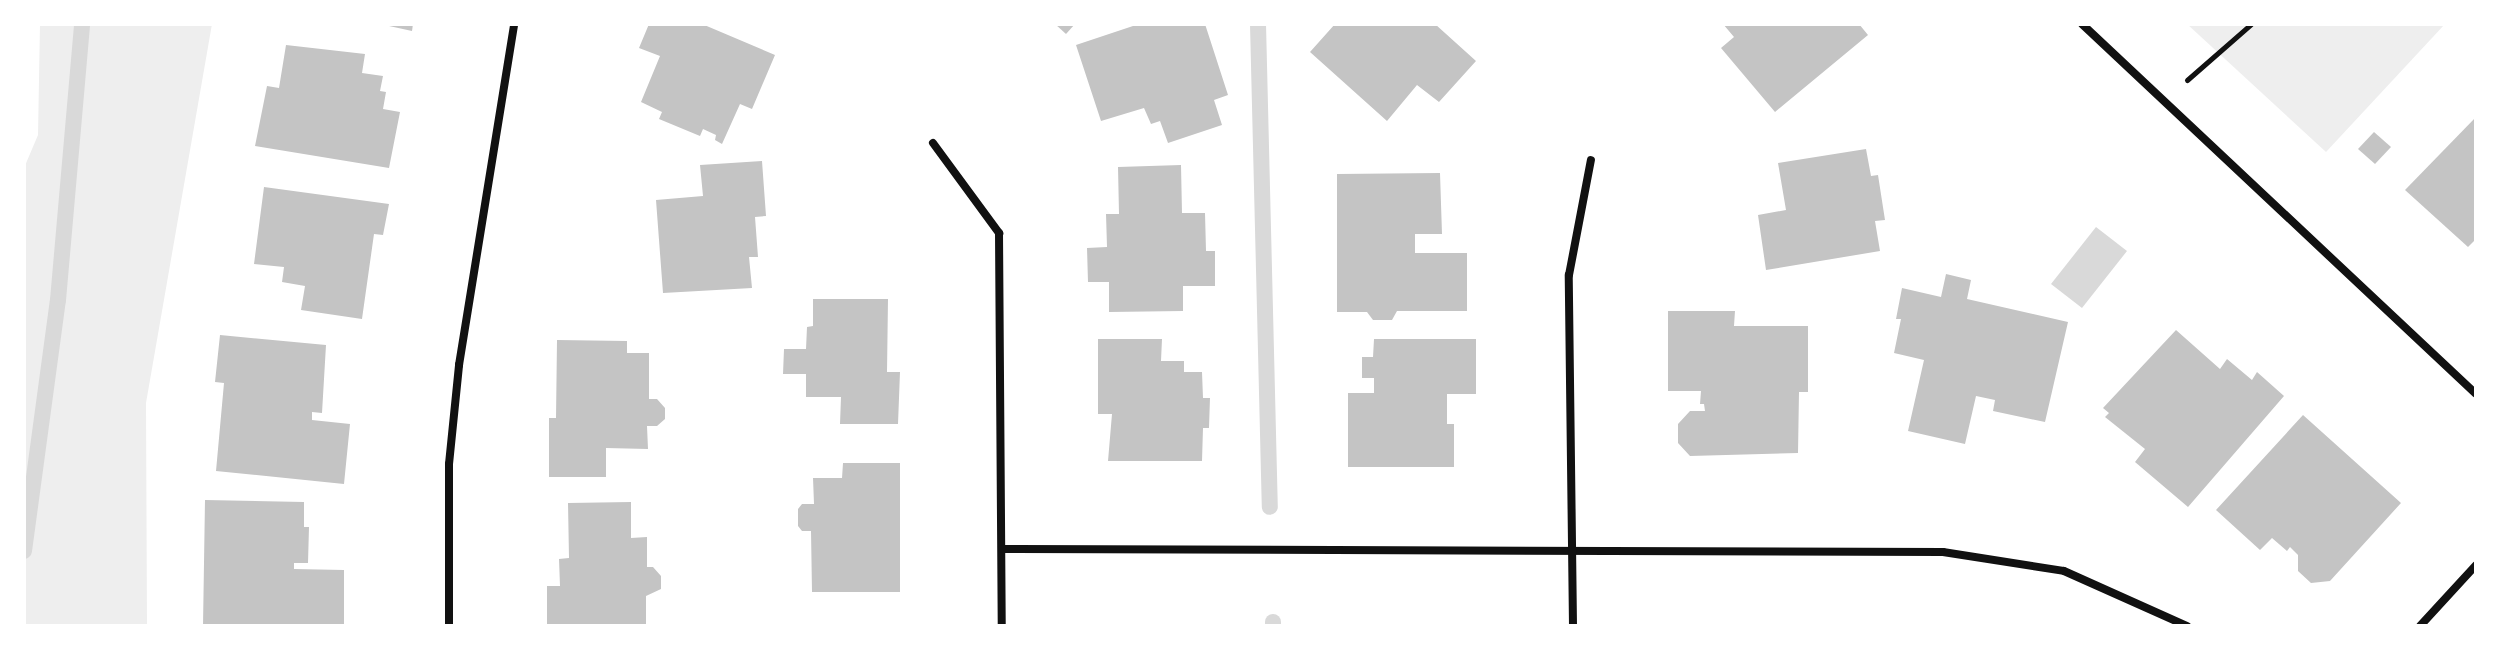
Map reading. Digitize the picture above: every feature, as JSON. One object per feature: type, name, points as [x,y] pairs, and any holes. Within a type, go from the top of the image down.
[{"type":"street","points":[[449,626],[449,464],[459,365],[514,24]]},
{"type":"street","points":[[2082,24],[2476,394]]},
{"type":"street","points":[[933,143],[999,233],[1002,626]]},
{"type":"street","points":[[1573,626],[1569,275],[1591,160]]},
{"type":"street","points":[[1002,549],[1943,552],[2064,571],[2187,626]]},
{"type":"street","points":[[2420,626],[2476,565]]},
{"type":"path","points":[[2165,100],[2251,24]]},
{"type":"shaded area","points":[[40,24],[212,24],[146,403],[147,626],[24,626],[24,168],[38,135]]},
{"type":"shaded area","points":[[2187,24],[2445,24],[2326,152]]},
{"type":"shaded area","points":[[2096,227],[2127,251],[2082,308],[2051,284]]},
{"type":"building","points":[[380,24],[413,24],[412,31]]},
{"type":"building","points":[[649,24],[702,24],[775,55],[752,109],[740,104],[722,144],[715,140],[716,135],[703,129],[700,136],[659,119],[662,112],[641,102],[660,56],[639,48]]},
{"type":"building","points":[[1055,24],[1075,24],[1066,34]]},
{"type":"building","points":[[1139,24],[1205,24],[1228,95],[1214,100],[1222,125],[1168,143],[1160,121],[1151,124],[1144,108],[1101,121],[1076,45]]},
{"type":"building","points":[[1335,24],[1435,24],[1476,61],[1439,102],[1417,85],[1387,121],[1310,52]]},
{"type":"building","points":[[1723,24],[1859,24],[1868,35],[1775,112],[1721,48],[1734,37]]},
{"type":"building","points":[[286,45],[365,54],[362,73],[383,76],[380,91],[386,92],[383,109],[400,112],[389,168],[255,146],[267,86],[279,88]]},
{"type":"building","points":[[2476,117],[2476,239],[2468,247],[2405,190]]},
{"type":"building","points":[[2374,132],[2391,147],[2375,164],[2358,149]]},
{"type":"building","points":[[1866,149],[1871,176],[1878,175],[1885,220],[1875,221],[1880,251],[1766,270],[1758,215],[1786,210],[1778,163]]},
{"type":"building","points":[[762,161],[766,216],[755,217],[758,257],[749,257],[752,288],[663,293],[656,200],[703,196],[700,165]]},
{"type":"building","points":[[1181,165],[1182,213],[1205,213],[1206,251],[1215,251],[1215,286],[1183,286],[1183,311],[1109,312],[1109,282],[1088,282],[1087,248],[1107,247],[1106,214],[1119,214],[1118,167]]},
{"type":"building","points":[[1440,173],[1442,234],[1415,234],[1415,253],[1467,253],[1467,311],[1397,311],[1392,320],[1373,320],[1367,312],[1337,312],[1337,174]]},
{"type":"building","points":[[264,187],[389,204],[383,235],[374,234],[362,319],[301,310],[305,286],[282,282],[284,267],[254,264]]},
{"type":"building","points":[[1946,274],[1971,280],[1967,299],[2068,322],[2045,422],[1993,411],[1995,400],[1976,396],[1965,444],[1908,431],[1924,360],[1894,353],[1901,319],[1896,319],[1902,288],[1941,297]]},
{"type":"building","points":[[813,299],[888,299],[887,372],[900,372],[898,424],[840,424],[841,397],[806,397],[806,374],[783,374],[784,349],[806,349],[807,327],[813,326]]},
{"type":"building","points":[[1668,311],[1735,311],[1734,326],[1808,326],[1808,392],[1799,392],[1798,453],[1690,456],[1678,443],[1678,424],[1690,411],[1705,411],[1704,404],[1700,404],[1701,391],[1668,391]]},
{"type":"building","points":[[2176,330],[2220,369],[2227,359],[2252,380],[2257,372],[2284,396],[2188,507],[2135,462],[2145,449],[2105,417],[2109,413],[2103,408]]},
{"type":"building","points":[[220,335],[326,345],[322,413],[312,412],[312,420],[350,424],[344,484],[216,471],[224,383],[215,382]]},
{"type":"building","points":[[1098,339],[1162,339],[1161,361],[1184,361],[1184,372],[1202,372],[1203,398],[1210,398],[1209,428],[1203,428],[1202,461],[1108,461],[1112,414],[1098,414]]},
{"type":"building","points":[[1374,339],[1476,339],[1476,394],[1447,394],[1447,424],[1454,424],[1454,467],[1348,467],[1348,393],[1374,393],[1374,378],[1362,378],[1362,357],[1373,357]]},
{"type":"building","points":[[557,340],[627,341],[627,353],[649,353],[649,399],[657,399],[665,408],[665,419],[657,426],[647,426],[648,449],[606,448],[606,477],[549,477],[549,418],[556,418]]},
{"type":"building","points":[[2303,415],[2401,503],[2330,581],[2311,583],[2298,571],[2298,555],[2290,547],[2287,551],[2272,538],[2260,550],[2216,510]]},
{"type":"building","points":[[843,463],[900,463],[900,592],[812,592],[811,531],[802,531],[798,526],[798,509],[802,504],[814,504],[813,478],[842,478]]},
{"type":"building","points":[[205,500],[304,502],[304,527],[309,527],[308,563],[294,563],[294,569],[344,570],[344,626],[203,626]]},
{"type":"building","points":[[631,502],[631,538],[647,537],[647,567],[653,567],[661,576],[661,589],[646,596],[646,626],[547,626],[547,586],[560,586],[559,559],[569,558],[568,503]]},
{"type":"waterway","points":[[24,551],[58,300],[82,24]]},
{"type":"waterway","points":[[1258,24],[1270,507]]}]
